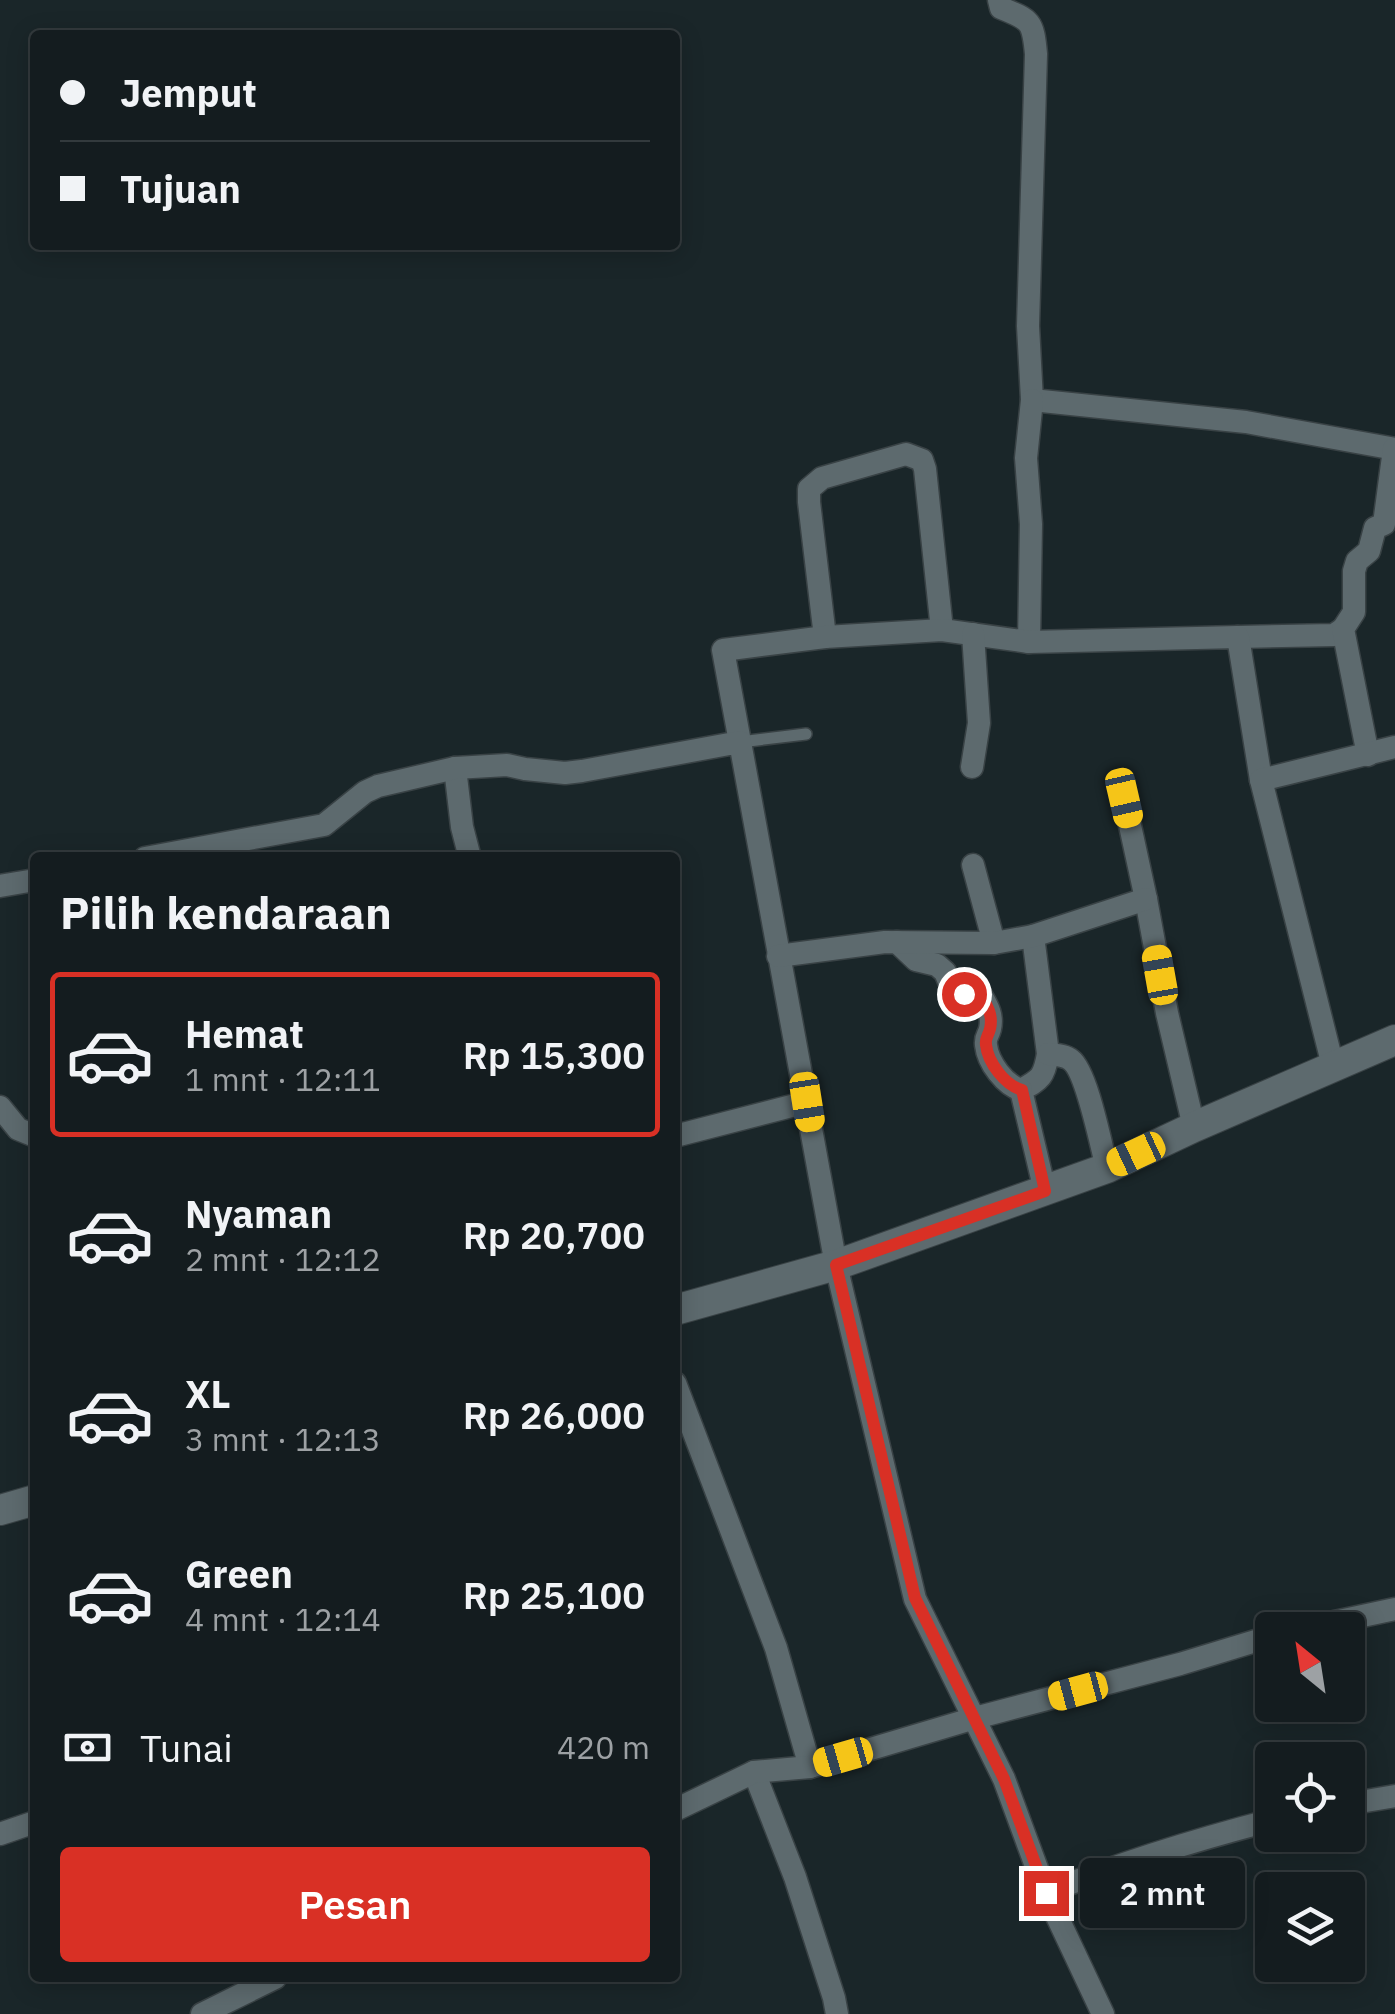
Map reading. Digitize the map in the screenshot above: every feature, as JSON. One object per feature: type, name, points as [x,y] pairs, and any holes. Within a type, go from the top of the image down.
[{"type":"street","points":[[999,0],[1001,8],[1025,17],[1032,24],[1036,54],[1028,326],[1032,400],[1026,458],[1031,524],[1029,642]]},
{"type":"street","points":[[1032,400],[1246,422],[1395,449],[1384,524],[1375,528],[1369,551],[1357,561],[1354,612],[1334,635],[1029,642],[942,630],[825,636],[724,650],[836,1265],[915,1598],[1004,1779],[1046,1893],[1103,2014]]},
{"type":"street","points":[[825,636],[809,489],[822,478],[906,454],[922,460],[925,470],[942,630]]},
{"type":"street","points":[[1343,629],[1368,754]]},
{"type":"street","points":[[972,767],[979,723],[973,634]]},
{"type":"street","points":[[1238,636],[1262,780],[1332,1066]]},
{"type":"street","points":[[220,850],[324,825],[378,786],[454,768],[508,765],[582,772],[740,742]]},
{"type":"street","points":[[1262,780],[1395,748]]},
{"type":"street","points":[[454,768],[468,852]]},
{"type":"street","points":[[1124,798],[1166,1013],[1194,1127]]},
{"type":"street","points":[[973,865],[994,943]]},
{"type":"street","points":[[0,886],[30,881]]},
{"type":"street","points":[[778,956],[897,942],[994,943],[1033,936],[1146,898]]},
{"type":"street","points":[[1022,1090],[1040,1080],[1048,1054],[1033,936]]},
{"type":"street","points":[[897,942],[916,960],[945,972],[953,991],[982,997],[992,1022],[986,1048],[1006,1082],[1022,1090]]},
{"type":"street","points":[[680,1309],[836,1265],[1107,1168],[1395,1040]]},
{"type":"street","points":[[1048,1054],[1064,1056],[1076,1064],[1107,1168]]},
{"type":"street","points":[[1022,1090],[1045,1191]]},
{"type":"street","points":[[680,1135],[807,1102]]},
{"type":"street","points":[[0,1107],[18,1128],[30,1134]]},
{"type":"street","points":[[680,1396],[776,1648],[810,1767]]},
{"type":"street","points":[[0,1510],[30,1501]]},
{"type":"street","points":[[1365,1615],[1395,1609]]},
{"type":"street","points":[[680,1808],[754,1772],[810,1767],[1255,1641]]},
{"type":"street","points":[[754,1772],[796,1876],[837,2014]]},
{"type":"street","points":[[1365,1801],[1395,1796]]},
{"type":"street","points":[[0,1834],[30,1824]]},
{"type":"street","points":[[1046,1893],[1098,1872],[1255,1825]]},
{"type":"street","points":[[202,2014],[267,1982]]},
{"type":"lane","points":[[740,742],[806,734]]},
{"type":"route","points":[[964,994],[982,997],[990,1010],[992,1022],[986,1048],[1006,1082],[1022,1090],[1045,1191],[836,1265],[915,1598],[1004,1779],[1046,1893]]}]
